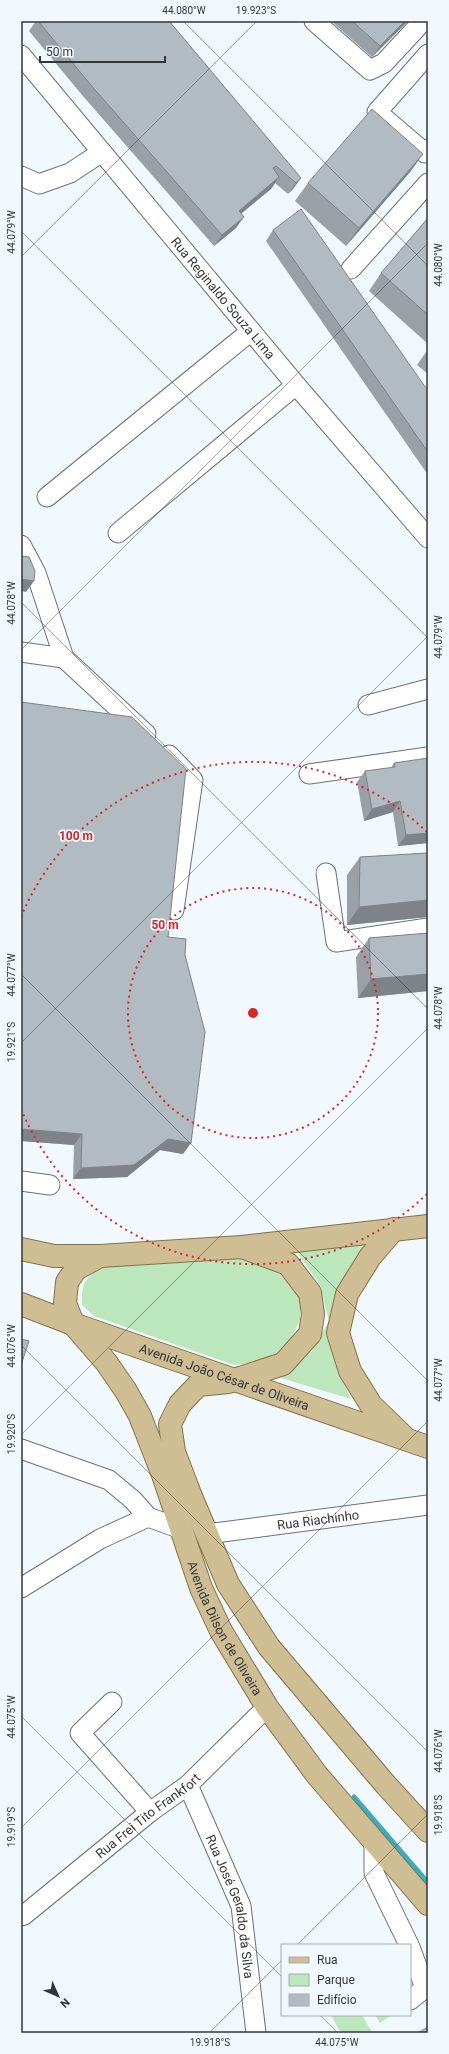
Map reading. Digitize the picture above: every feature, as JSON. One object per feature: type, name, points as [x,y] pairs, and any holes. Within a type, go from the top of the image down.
[{"type":"main road","points":[[21,1249],[54,1256],[100,1256],[242,1247],[428,1226]]},
{"type":"main road","points":[[394,1229],[370,1257],[347,1294],[338,1333],[350,1371],[371,1405],[407,1440]]},
{"type":"main road","name":"Avenida Dilson de Oliveira","points":[[242,1247],[288,1264],[310,1293],[313,1314],[310,1334],[283,1364],[236,1380],[198,1385],[180,1404],[170,1424],[174,1452],[228,1584],[269,1647],[386,1785],[428,1832]]},
{"type":"main road","points":[[73,1324],[64,1303],[67,1282],[76,1269],[100,1256]]},
{"type":"main road","name":"Avenida João César de Oliveira","points":[[21,1304],[73,1324],[428,1447]]},
{"type":"main road","name":"Avenida Dilson de Oliveira","points":[[73,1324],[106,1362],[126,1391],[140,1416],[163,1475],[201,1588],[222,1631],[268,1707],[317,1775],[374,1844],[428,1904]]},
{"type":"street","points":[[314,21],[370,70],[384,63],[423,21]]},
{"type":"street","points":[[427,56],[377,112],[425,153],[428,149]]},
{"type":"street","name":"Rua Reginaldo Souza Lima","points":[[23,61],[102,152],[296,385],[428,538]]},
{"type":"street","points":[[21,176],[39,184],[70,173],[102,152]]},
{"type":"street","points":[[351,269],[428,183]]},
{"type":"street","points":[[47,497],[251,331]]},
{"type":"street","points":[[118,533],[296,385]]},
{"type":"street","points":[[21,545],[36,572],[64,658],[176,762],[193,780],[174,910]]},
{"type":"street","points":[[21,652],[64,658]]},
{"type":"street","points":[[368,705],[428,689]]},
{"type":"street","points":[[309,774],[428,757]]},
{"type":"street","points":[[326,873],[336,942],[428,928]]},
{"type":"street","points":[[21,1181],[50,1185]]},
{"type":"street","points":[[21,1449],[109,1480],[133,1500],[148,1517],[181,1529]]},
{"type":"street","name":"Rua Riachinho","points":[[208,1534],[428,1506]]},
{"type":"street","points":[[21,1588],[100,1539],[148,1517]]},
{"type":"street","points":[[112,1702],[80,1733],[150,1812]]},
{"type":"street","name":"Rua Frei Tito Frankfort","points":[[21,1916],[150,1812],[188,1785],[268,1707]]},
{"type":"street","name":"Rua José Geraldo da Silva","points":[[188,1785],[241,1906],[256,2033]]},
{"type":"street","points":[[374,1844],[374,1873],[408,1944]]},
{"type":"street","points":[[411,1951],[425,1988],[411,1999]]},
{"type":"green space","points":[[371,1241],[333,1321],[339,1373],[351,1399],[281,1378],[310,1354],[329,1321],[320,1285],[297,1252]]},
{"type":"green space","points":[[240,1257],[268,1267],[281,1275],[300,1296],[300,1320],[291,1338],[277,1352],[258,1362],[234,1365],[94,1316],[82,1305],[82,1291],[88,1278],[104,1267]]},
{"type":"green space","points":[[332,2016],[363,2016],[372,2032],[341,2033]]},
{"type":"green space","points":[[376,2016],[390,2016],[380,2023]]},
{"type":"building","points":[[38,21],[169,21],[301,178],[296,183],[276,166],[273,168],[279,177],[239,211],[244,217],[222,235],[90,84]]},
{"type":"building","points":[[352,21],[405,21],[380,46]]},
{"type":"building","points":[[372,109],[423,154],[359,228],[308,183]]},
{"type":"building","points":[[301,209],[428,391],[428,452],[273,230]]},
{"type":"building","points":[[428,218],[428,315],[381,273]]},
{"type":"building","points":[[21,556],[29,557],[35,571],[34,581],[21,579]]},
{"type":"building","points":[[21,702],[132,717],[186,769],[168,937],[186,939],[185,955],[205,1032],[191,1143],[168,1139],[134,1165],[81,1168],[82,1134],[21,1129]]},
{"type":"building","points":[[428,758],[428,833],[406,835],[400,801],[372,809],[365,771],[395,767],[394,763]]},
{"type":"building","points":[[428,853],[428,900],[359,907],[360,857]]},
{"type":"building","points":[[428,933],[428,974],[371,979],[369,938]]},
{"type":"building","points":[[21,1339],[29,1341],[21,1365]]},
{"type":"building","points":[[428,2027],[428,2033],[418,2033]]},
{"type":"waterway","points":[[354,1797],[428,1883]]}]
